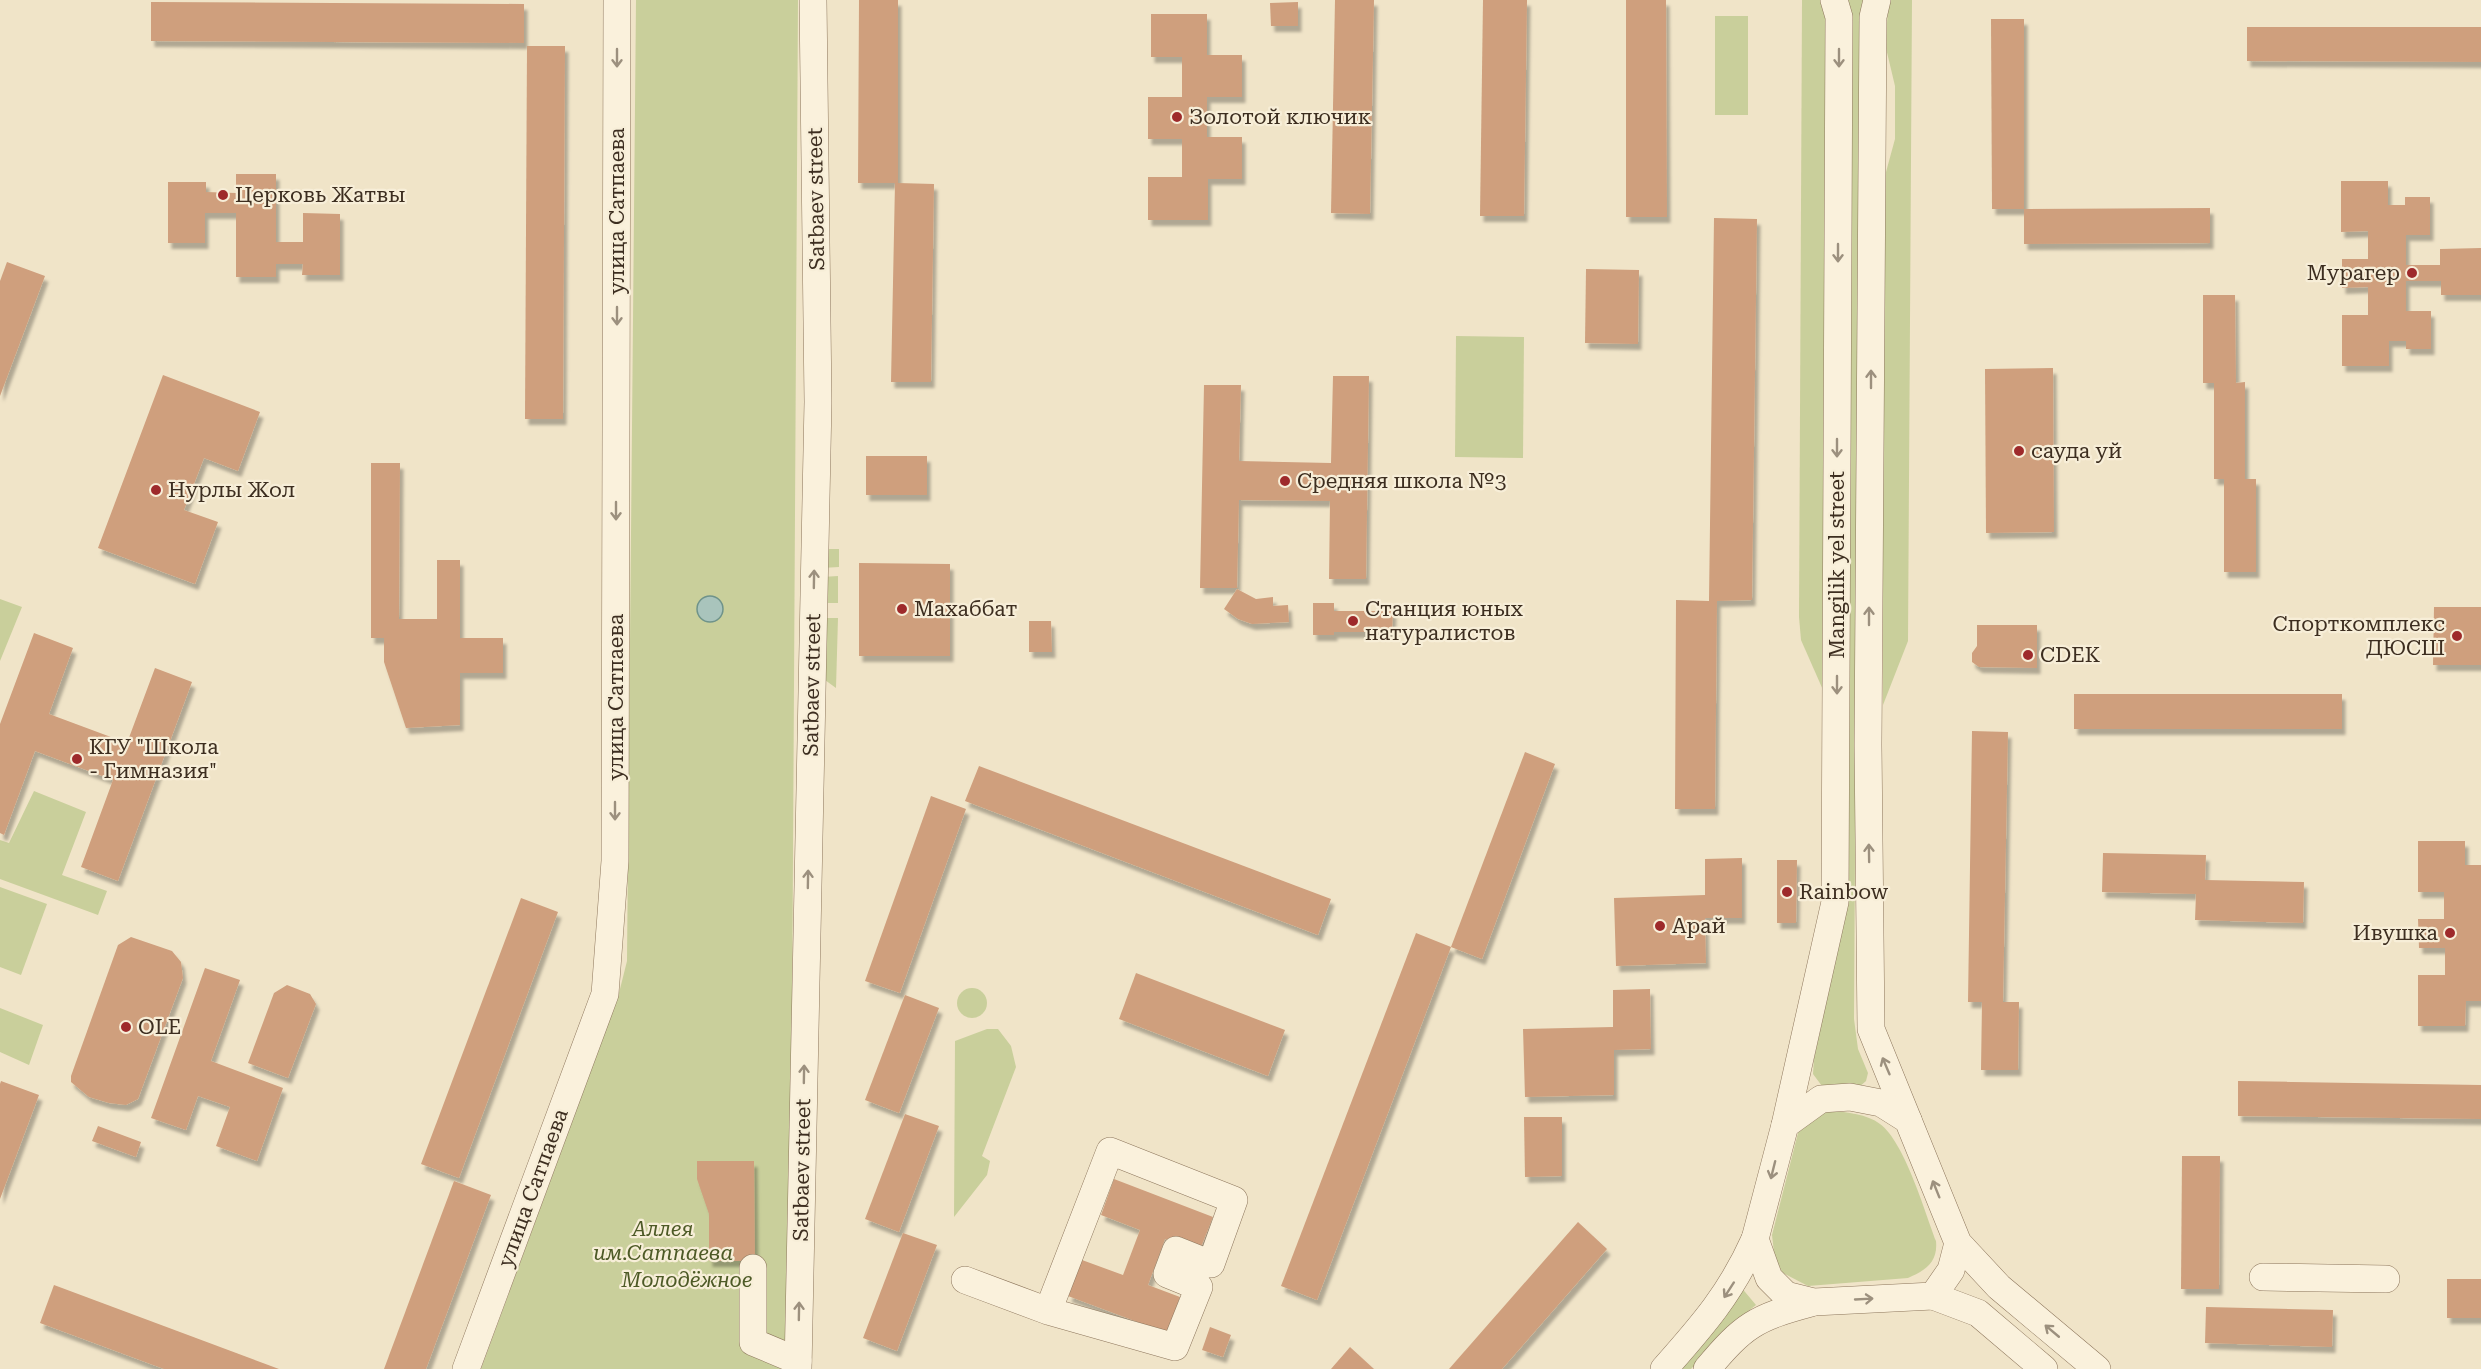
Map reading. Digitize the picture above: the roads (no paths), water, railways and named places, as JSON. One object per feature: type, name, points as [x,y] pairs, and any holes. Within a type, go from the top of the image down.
[{"type":"street","name":"улица Сатпаева","points":[[466,1369],[605,994],[615,861],[617,0]]},
{"type":"street","name":"Satbaev street","points":[[798,1365],[818,402],[813,0]]},
{"type":"street","name":"Mangilik yel street","points":[[1664,1369],[1717,1308],[1739,1274],[1755,1239],[1785,1125],[1835,902],[1839,17],[1834,0]]},
{"type":"street","name":"Mangilik yel street","points":[[1877,0],[1873,41],[1868,745],[1871,1029],[1958,1243]]},
{"type":"street","points":[[1785,1125],[1821,1098],[1850,1097],[1881,1103],[1908,1120]]},
{"type":"street","points":[[965,1280],[1048,1311],[1175,1347],[1199,1287],[1167,1274],[1176,1250],[1211,1264],[1234,1200],[1110,1151],[1048,1311]]},
{"type":"street","points":[[1755,1239],[1769,1278],[1785,1296],[1814,1302]]},
{"type":"street","points":[[1933,1296],[1951,1270],[1958,1243]]},
{"type":"street","points":[[1958,1243],[1999,1287],[2097,1369]]},
{"type":"street","points":[[753,1268],[753,1342],[798,1365]]},
{"type":"street","points":[[2263,1277],[2386,1279]]},
{"type":"street","points":[[1707,1369],[1737,1334],[1769,1314],[1814,1302],[1933,1296],[1978,1313],[2044,1369]]},
{"type":"water","points":[[710,596],[719,600],[723,609],[719,618],[710,622],[701,618],[697,609],[701,600]]},
{"type":"place","name":"Золотой ключик","points":[[1177,117]]},
{"type":"place","name":"Церковь Жатвы","points":[[223,195]]},
{"type":"place","name":"Мурагер","points":[[2412,273]]},
{"type":"place","name":"сауда уй","points":[[2019,451]]},
{"type":"place","name":"Средняя школа №3","points":[[1285,481]]},
{"type":"place","name":"Нурлы Жол","points":[[156,490]]},
{"type":"place","name":"Махаббат","points":[[902,609]]},
{"type":"place","name":"Станция юных натуралистов","points":[[1353,621]]},
{"type":"place","name":"Спорткомплекс ДЮСШ","points":[[2457,636]]},
{"type":"place","name":"CDEK","points":[[2028,655]]},
{"type":"place","name":"КГУ \"Школа - Гимназия\"","points":[[77,759]]},
{"type":"place","name":"Rainbow","points":[[1787,892]]},
{"type":"place","name":"Арай","points":[[1660,926]]},
{"type":"place","name":"Ивушка","points":[[2450,933]]},
{"type":"place","name":"OLE","points":[[126,1027]]},
{"type":"park label","name":"Аллея им.Сатпаева","points":[[663,1241]]},
{"type":"park label","name":"Молодёжное","points":[[687,1280]]}]
